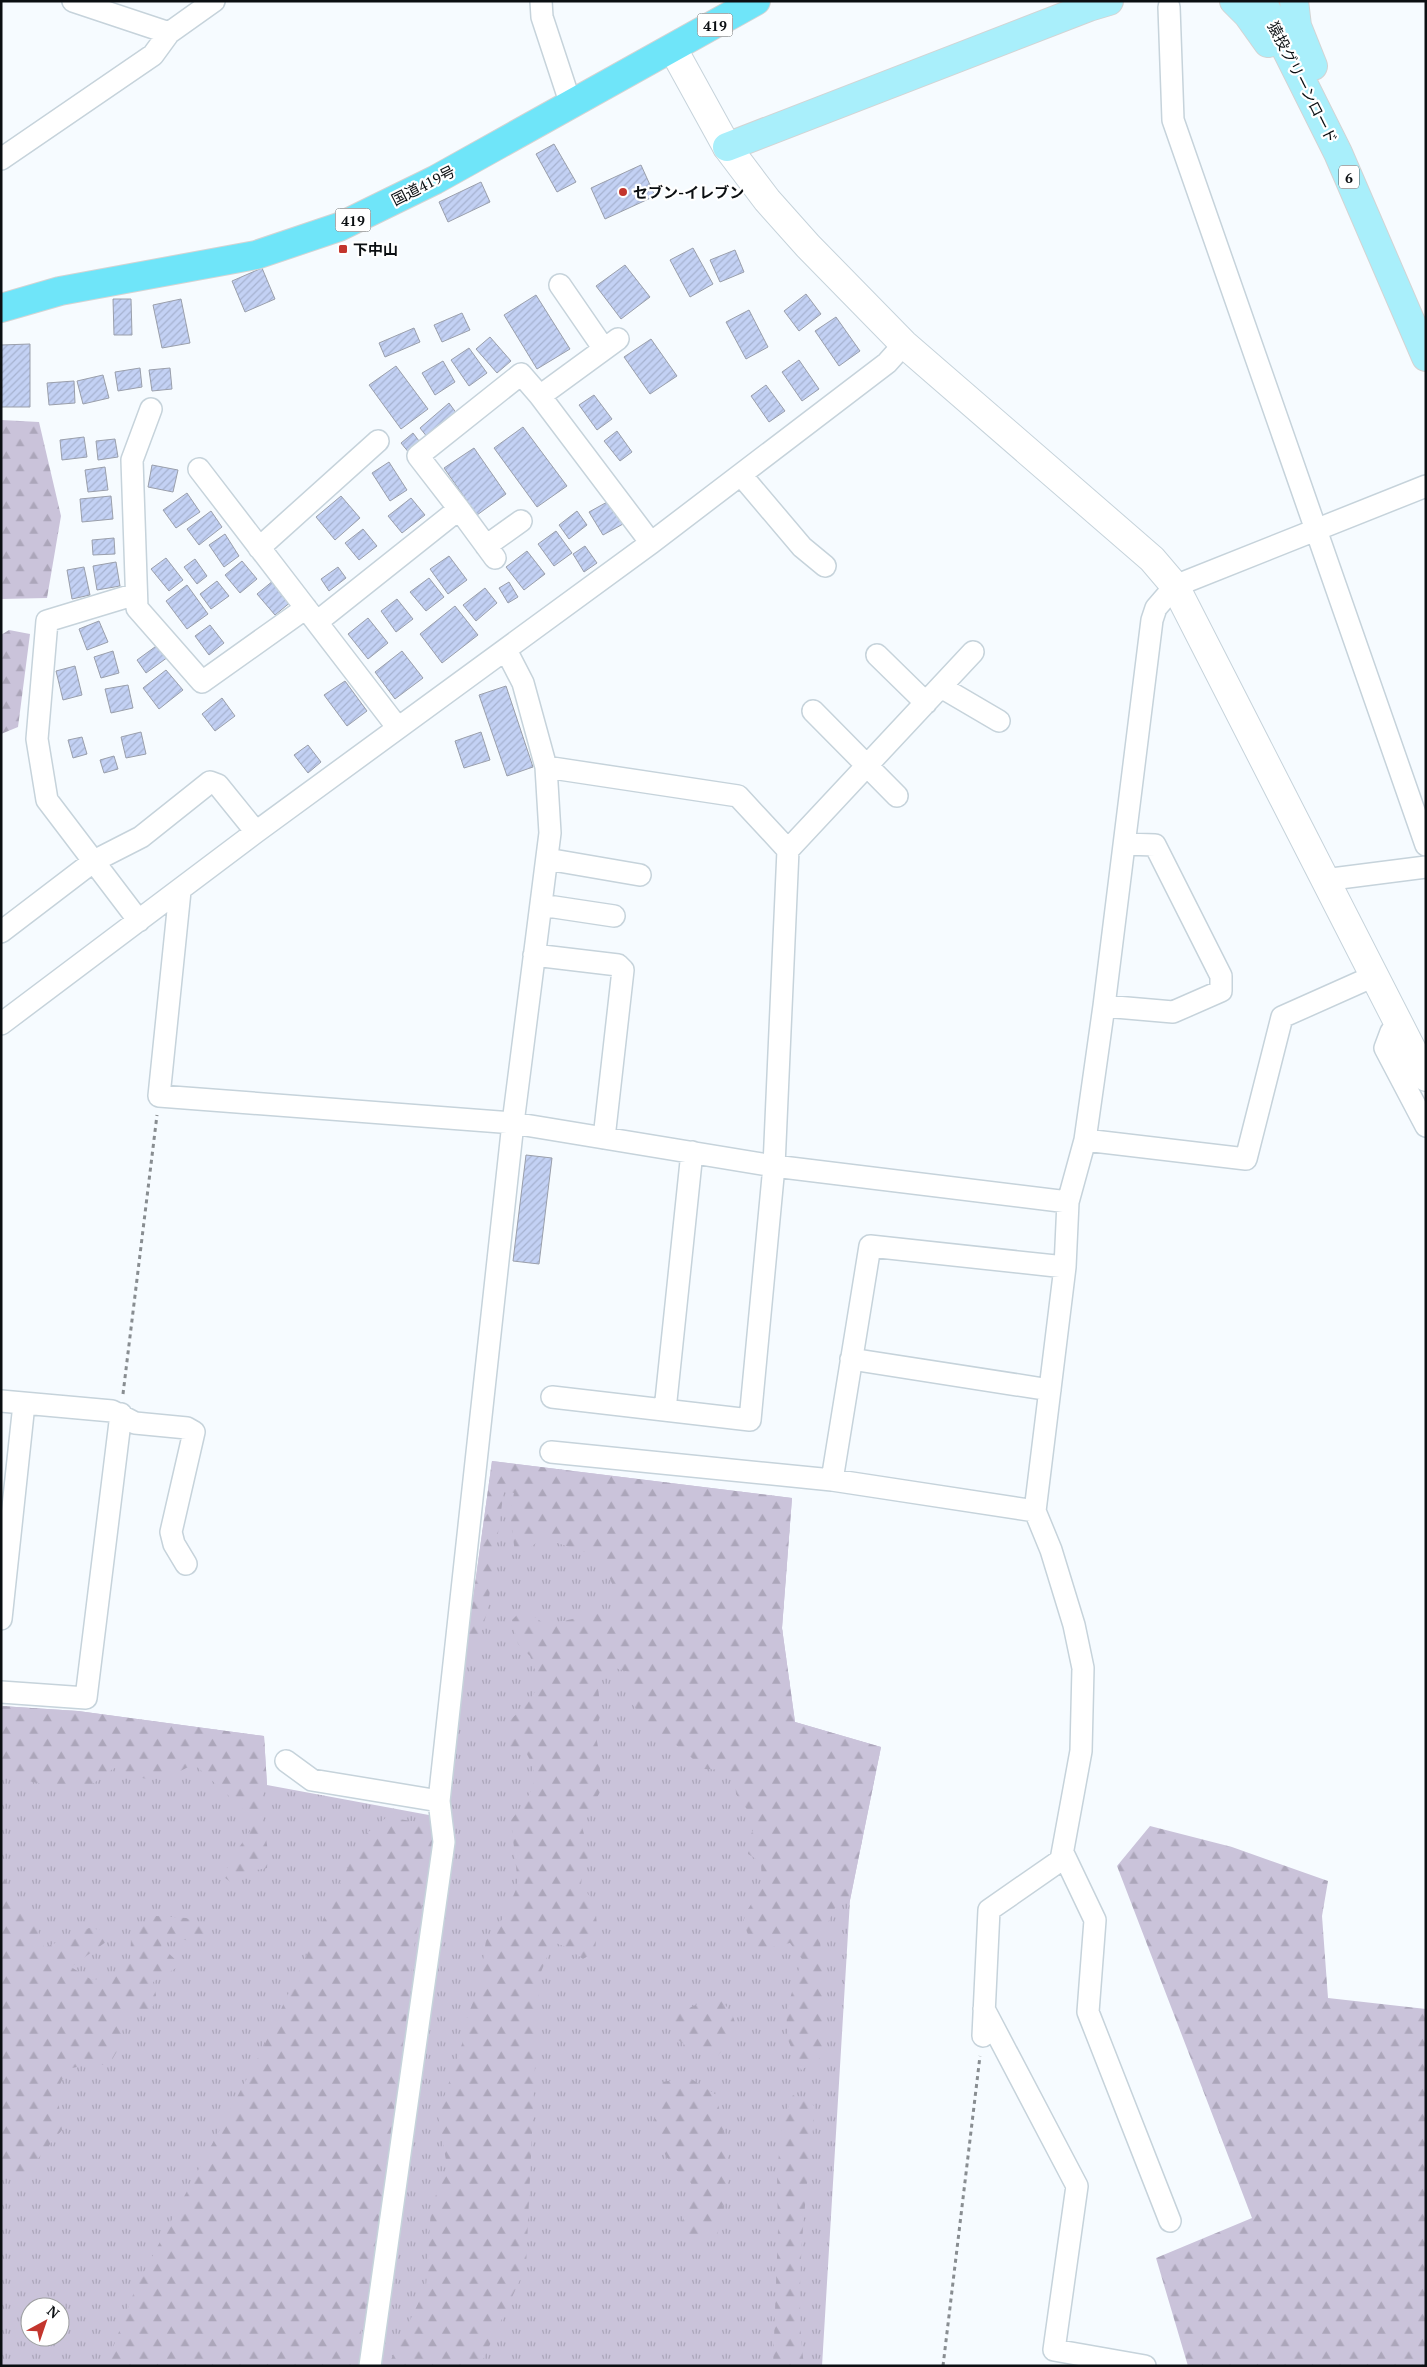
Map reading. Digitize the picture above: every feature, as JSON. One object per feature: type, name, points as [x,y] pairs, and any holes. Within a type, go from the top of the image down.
[{"type":"highway","name":"国道419号","points":[[1,308],[60,291],[256,256],[338,227],[435,180],[571,106],[756,1]]},
{"type":"main road","points":[[1234,1],[1261,32],[1283,68],[1381,249]]},
{"type":"main road","name":"猿投グリーンロード","points":[[1262,1],[1338,153],[1426,357]]},
{"type":"main road","points":[[1294,1],[1297,26],[1303,44],[1398,275],[1411,322]]},
{"type":"main road","points":[[727,147],[1099,3]]},
{"type":"street","points":[[73,1],[169,34]]},
{"type":"street","points":[[1,159],[152,55],[169,34],[214,1]]},
{"type":"street","points":[[542,1],[542,17],[571,106]]},
{"type":"street","points":[[1169,6],[1172,120],[1426,845]]},
{"type":"street","points":[[673,49],[727,147],[784,220],[904,344],[1152,559],[1175,586],[1426,1077]]},
{"type":"street","points":[[540,396],[611,344],[560,284]]},
{"type":"street","points":[[1,1024],[256,832],[651,543],[887,363],[904,344]]},
{"type":"street","points":[[520,521],[490,552],[418,456],[521,374],[540,396],[651,543]]},
{"type":"street","points":[[151,409],[132,460],[137,608],[202,682],[312,615],[459,509]]},
{"type":"street","points":[[259,548],[378,441]]},
{"type":"street","points":[[199,468],[398,728]]},
{"type":"street","points":[[741,475],[802,547],[825,566]]},
{"type":"street","points":[[983,2036],[989,1910],[1061,1860],[1081,1751],[1083,1668],[1074,1625],[1051,1550],[1035,1511],[1065,1267],[1068,1202],[1085,1140],[1104,1006],[1152,620],[1156,608],[1175,586],[1314,529],[1426,486]]},
{"type":"street","points":[[136,594],[47,621],[37,739],[48,800],[140,921]]},
{"type":"street","points":[[370,2366],[444,1842],[439,1801],[513,1123],[550,833],[546,767],[523,683],[506,650]]},
{"type":"street","points":[[552,1397],[750,1420],[774,1166],[788,850],[973,652]]},
{"type":"street","points":[[877,655],[926,702]]},
{"type":"street","points":[[941,687],[999,721]]},
{"type":"street","points":[[813,711],[897,796]]},
{"type":"street","points":[[546,767],[738,796],[788,850]]},
{"type":"street","points":[[2,929],[94,861],[141,837],[210,782],[218,785],[256,832]]},
{"type":"street","points":[[1104,1006],[1174,1012],[1221,991],[1221,976],[1155,845],[1124,844]]},
{"type":"street","points":[[547,858],[640,875]]},
{"type":"street","points":[[1324,880],[1426,867]]},
{"type":"street","points":[[180,891],[159,1096],[513,1123],[774,1166],[1068,1202]]},
{"type":"street","points":[[541,905],[614,916]]},
{"type":"street","points":[[534,955],[618,965],[623,970],[604,1138]]},
{"type":"street","points":[[1085,1140],[1246,1159],[1282,1017],[1374,976]]},
{"type":"street","points":[[1400,1028],[1390,1032],[1385,1048],[1426,1126]]},
{"type":"street","points":[[665,1410],[692,1152]]},
{"type":"street","points":[[832,1480],[870,1246],[1065,1267]]},
{"type":"street","points":[[851,1359],[1050,1390]]},
{"type":"street","points":[[1,1400],[24,1404],[112,1410],[135,1423],[187,1428],[194,1432],[172,1532],[174,1544],[186,1564]]},
{"type":"street","points":[[1,1619],[24,1404]]},
{"type":"street","points":[[1,1692],[86,1698],[121,1414]]},
{"type":"street","points":[[552,1452],[832,1480],[1035,1511]]},
{"type":"street","points":[[286,1761],[312,1780],[439,1801]]},
{"type":"street","points":[[1063,1853],[1095,1920],[1088,2012],[1170,2221]]},
{"type":"street","points":[[984,2008],[1077,2186],[1054,2350],[1145,2366]]},
{"type":"path","points":[[121,1414],[159,1096]]},
{"type":"path","points":[[943,2366],[983,2036]]},
{"type":"green space","points":[[1,420],[39,422],[61,516],[47,598],[1,599]]},
{"type":"green space","points":[[9,630],[30,634],[18,727],[1,734],[1,635]]},
{"type":"green space","points":[[492,1461],[792,1498],[782,1628],[795,1722],[881,1747],[850,1900],[822,2366],[1,2366],[1,1706],[78,1711],[264,1736],[267,1785],[445,1818],[446,1796]]},
{"type":"green space","points":[[492,1461],[792,1498],[782,1628],[795,1722],[881,1747],[850,1900],[835,1908],[820,1939],[826,2033],[824,2056],[801,2070],[788,2040],[786,2012],[802,1959],[790,1943],[759,1950],[751,1942],[743,1922],[748,1909],[762,1888],[761,1862],[748,1854],[748,1842],[756,1822],[736,1794],[735,1778],[728,1770],[704,1769],[682,1749],[652,1729],[633,1705],[631,1673],[612,1667],[601,1676],[598,1687],[601,1714],[595,1731],[599,1752],[601,1790],[582,1827],[590,1855],[584,1864],[581,1884],[595,1904],[597,1926],[595,1952],[583,1959],[566,1947],[553,1942],[539,1977],[526,2267],[480,2366],[388,2366],[426,2287],[431,2208],[447,2166],[438,2115],[462,2044],[467,2018],[480,1983],[486,1940],[504,1917],[518,1885],[511,1820],[530,1794],[534,1777],[533,1768],[523,1748],[507,1749],[509,1721],[527,1704],[540,1684],[530,1656],[518,1644],[512,1620],[523,1609],[546,1625],[616,1609],[620,1603],[608,1574],[591,1554],[542,1538],[524,1553],[515,1553],[510,1513],[514,1493],[504,1490],[487,1612],[477,1648],[465,1656]]},
{"type":"green space","points":[[1,1706],[78,1711],[264,1736],[267,1785],[260,1803],[268,1851],[267,1868],[252,1871],[233,1884],[224,1877],[229,1863],[250,1831],[243,1809],[194,1764],[172,1774],[154,1779],[136,1777],[114,1768],[90,1786],[41,1784],[5,1775],[1,1776]]},
{"type":"green space","points":[[387,1817],[435,1825],[435,1840],[414,1947],[409,1999],[374,2258],[355,2366],[106,2366],[136,2287],[260,2054],[362,1837]]},
{"type":"green space","points":[[1150,1826],[1232,1847],[1328,1881],[1322,1916],[1328,1998],[1426,2009],[1426,2366],[1188,2366],[1156,2258],[1252,2218],[1117,1866]]},
{"type":"green space","points":[[1,1874],[7,1882],[15,1907],[27,1915],[34,1924],[44,1948],[89,1928],[101,1930],[110,1939],[71,1967],[92,1980],[118,1976],[130,1961],[131,1939],[138,1927],[156,1916],[186,1918],[200,1923],[207,1932],[193,1941],[169,1938],[161,1946],[181,1965],[153,1982],[156,1995],[151,2012],[133,2009],[125,2013],[120,2046],[109,2065],[92,2064],[67,2069],[57,2091],[62,2130],[36,2161],[27,2181],[9,2177],[1,2170]]},
{"type":"green space","points":[[717,1995],[731,2013],[735,2026],[730,2039],[717,2057],[691,2050],[676,2038],[674,2015]]},
{"type":"green space","points":[[688,2077],[715,2094],[724,2130],[728,2164],[726,2199],[717,2235],[695,2243],[681,2223],[693,2201],[691,2183],[673,2167],[652,2133],[663,2082]]},
{"type":"green space","points":[[793,2095],[806,2099],[815,2107],[802,2236],[800,2301],[804,2366],[773,2366],[778,2230],[777,2171],[783,2121]]},
{"type":"building","points":[[554,144],[576,182],[557,192],[536,154]]},
{"type":"building","name":"セブン-イレブン","points":[[641,165],[655,196],[605,219],[591,188]]},
{"type":"building","points":[[481,182],[490,202],[448,222],[439,202]]},
{"type":"building","points":[[693,248],[713,284],[690,297],[670,260]]},
{"type":"building","points":[[735,250],[744,272],[720,282],[710,260]]},
{"type":"building","points":[[625,265],[650,297],[621,319],[596,286]]},
{"type":"building","points":[[262,268],[275,299],[245,312],[232,281]]},
{"type":"building","points":[[806,294],[821,314],[799,331],[784,311]]},
{"type":"building","points":[[536,295],[570,349],[537,369],[504,315]]},
{"type":"building","points":[[113,299],[131,299],[132,335],[114,335]]},
{"type":"building","points":[[181,299],[190,343],[162,348],[153,305]]},
{"type":"building","points":[[749,310],[768,347],[746,359],[726,322]]},
{"type":"building","points":[[462,313],[470,330],[442,342],[434,325]]},
{"type":"building","points":[[836,317],[860,351],[839,366],[815,331]]},
{"type":"building","points":[[414,328],[420,342],[385,357],[379,343]]},
{"type":"building","points":[[490,337],[511,361],[497,373],[476,349]]},
{"type":"building","points":[[651,339],[677,376],[650,394],[624,357]]},
{"type":"building","points":[[30,344],[30,407],[1,407],[1,345]]},
{"type":"building","points":[[469,348],[487,373],[469,386],[451,360]]},
{"type":"building","points":[[799,360],[819,389],[802,401],[782,372]]},
{"type":"building","points":[[443,361],[455,382],[435,395],[422,373]]},
{"type":"building","points":[[396,366],[428,409],[401,429],[369,385]]},
{"type":"building","points":[[140,368],[142,387],[118,391],[115,372]]},
{"type":"building","points":[[170,368],[172,389],[152,391],[149,370]]},
{"type":"building","points":[[103,375],[109,398],[83,404],[77,381]]},
{"type":"building","points":[[74,381],[75,403],[49,405],[47,383]]},
{"type":"building","points":[[766,385],[785,411],[769,422],[751,396]]},
{"type":"building","points":[[594,395],[612,419],[597,430],[579,405]]},
{"type":"building","points":[[449,403],[457,414],[428,438],[420,428]]},
{"type":"building","points":[[523,427],[567,486],[537,507],[494,448]]},
{"type":"building","points":[[617,431],[632,452],[620,461],[604,441]]},
{"type":"building","points":[[413,433],[422,445],[410,454],[401,443]]},
{"type":"building","points":[[84,437],[87,457],[62,460],[60,440]]},
{"type":"building","points":[[115,439],[118,457],[98,460],[96,441]]},
{"type":"building","points":[[474,448],[506,494],[477,515],[444,468]]},
{"type":"building","points":[[389,462],[407,490],[390,501],[372,473]]},
{"type":"building","points":[[152,465],[178,470],[173,492],[148,487]]},
{"type":"building","points":[[105,467],[108,490],[88,492],[85,470]]},
{"type":"building","points":[[187,493],[200,512],[176,528],[163,510]]},
{"type":"building","points":[[111,496],[113,519],[82,522],[80,499]]},
{"type":"building","points":[[341,496],[360,518],[335,540],[316,517]]},
{"type":"building","points":[[411,498],[425,515],[402,533],[388,516]]},
{"type":"building","points":[[609,501],[623,524],[603,535],[589,512]]},
{"type":"building","points":[[211,511],[222,527],[199,545],[187,529]]},
{"type":"building","points":[[577,511],[587,525],[569,539],[559,525]]},
{"type":"building","points":[[363,529],[377,546],[359,560],[345,543]]},
{"type":"building","points":[[556,531],[572,553],[554,566],[538,544]]},
{"type":"building","points":[[225,534],[239,556],[224,567],[209,545]]},
{"type":"building","points":[[114,538],[115,554],[93,555],[92,540]]},
{"type":"building","points":[[585,546],[597,563],[584,572],[573,554]]},
{"type":"building","points":[[527,551],[545,574],[524,590],[506,567]]},
{"type":"building","points":[[449,556],[467,580],[448,594],[430,569]]},
{"type":"building","points":[[166,558],[183,580],[169,591],[151,569]]},
{"type":"building","points":[[195,559],[207,576],[197,584],[184,567]]},
{"type":"building","points":[[242,561],[257,579],[240,593],[225,575]]},
{"type":"building","points":[[116,562],[120,586],[97,590],[93,566]]},
{"type":"building","points":[[84,567],[90,595],[72,599],[67,570]]},
{"type":"building","points":[[338,567],[346,578],[329,591],[321,579]]},
{"type":"building","points":[[429,578],[444,597],[426,611],[410,592]]},
{"type":"building","points":[[274,580],[292,601],[275,615],[257,594]]},
{"type":"building","points":[[217,581],[229,596],[211,609],[200,594]]},
{"type":"building","points":[[509,582],[518,597],[508,603],[499,588]]},
{"type":"building","points":[[187,585],[208,614],[187,629],[166,601]]},
{"type":"building","points":[[485,588],[497,603],[476,621],[463,605]]},
{"type":"building","points":[[397,599],[413,619],[396,632],[381,611]]},
{"type":"building","points":[[455,606],[478,635],[442,663],[420,634]]},
{"type":"building","points":[[368,618],[388,643],[368,659],[348,634]]},
{"type":"building","points":[[99,621],[108,642],[87,650],[79,629]]},
{"type":"building","points":[[210,625],[224,643],[209,655],[195,636]]},
{"type":"building","points":[[159,644],[168,657],[146,673],[137,660]]},
{"type":"building","points":[[113,651],[119,673],[101,678],[94,657]]},
{"type":"building","points":[[402,651],[423,678],[395,699],[375,672]]},
{"type":"building","points":[[75,666],[82,695],[63,700],[56,671]]},
{"type":"building","points":[[166,670],[183,690],[159,709],[143,688]]},
{"type":"building","points":[[345,681],[367,711],[347,726],[324,695]]},
{"type":"building","points":[[128,685],[133,708],[111,713],[105,689]]},
{"type":"building","points":[[506,686],[533,767],[507,776],[479,695]]},
{"type":"building","points":[[222,698],[235,716],[215,731],[202,714]]},
{"type":"building","points":[[141,732],[146,754],[126,758],[121,737]]},
{"type":"building","points":[[481,732],[490,760],[464,768],[455,741]]},
{"type":"building","points":[[82,737],[87,754],[73,758],[68,740]]},
{"type":"building","points":[[308,745],[321,762],[308,773],[294,755]]},
{"type":"building","points":[[114,756],[118,769],[104,773],[100,760]]},
{"type":"building","points":[[526,1155],[552,1158],[539,1264],[513,1261]]},
{"type":"place","name":"セブン-イレブン","points":[[623,192]]},
{"type":"place","name":"下中山","points":[[343,249]]}]
